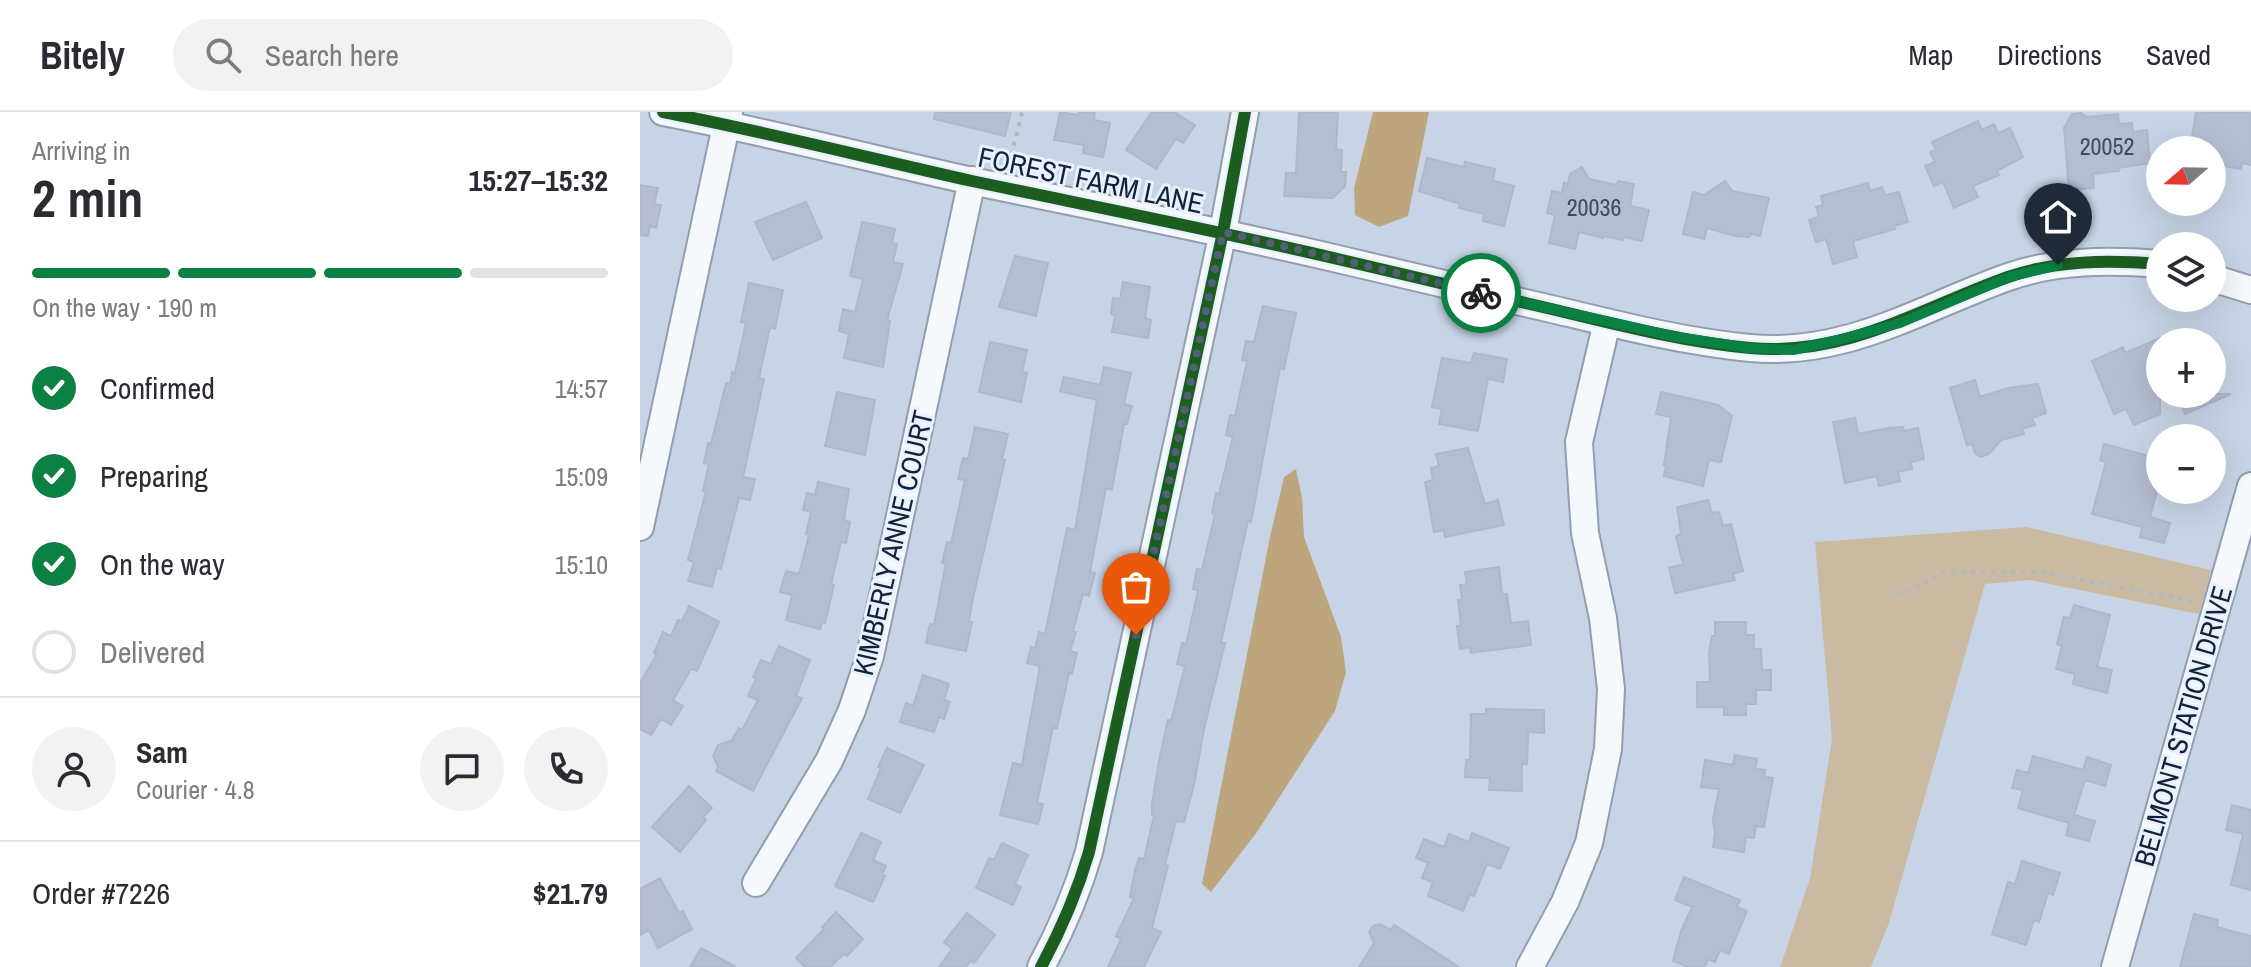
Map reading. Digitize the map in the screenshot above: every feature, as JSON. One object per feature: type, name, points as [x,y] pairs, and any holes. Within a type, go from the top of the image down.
[{"type":"street","name":"FOREST FARM LANE","points":[[663,112],[728,118],[972,180],[1223,232],[1607,322],[1749,348],[1793,350],[1838,340],[1900,323],[2009,277],[2058,265],[2107,260],[2146,263]]},
{"type":"street","points":[[1041,967],[1076,894],[1089,852],[1223,232],[1245,112]]},
{"type":"street","points":[[640,527],[728,118]]},
{"type":"street","name":"KIMBERLY ANNE COURT","points":[[756,883],[829,761],[852,710],[870,656],[972,180]]},
{"type":"street","points":[[2226,282],[2251,290]]},
{"type":"street","points":[[1530,967],[1565,902],[1589,843],[1608,749],[1611,689],[1603,618],[1585,533],[1579,442],[1607,322]]},
{"type":"street","name":"BELMONT STATION DRIVE","points":[[2115,967],[2251,486]]},
{"type":"path","points":[[1004,187],[1022,112]]},
{"type":"path","points":[[1897,592],[1906,593],[1945,571],[2016,570],[2194,601]]},
{"type":"shaded area","points":[[1373,112],[1429,112],[1408,216],[1379,227],[1355,215],[1354,188]]},
{"type":"shaded area","points":[[1296,469],[1302,498],[1304,537],[1341,637],[1346,672],[1335,711],[1257,832],[1211,892],[1202,884],[1270,537],[1284,477]]},
{"type":"shaded area","points":[[2027,527],[2211,570],[2199,614],[2029,580],[1985,584],[1889,923],[1871,967],[1780,967],[1810,879],[1832,739],[1815,542]]},
{"type":"building","points":[[935,112],[1011,112],[1005,136],[934,119]]},
{"type":"building","points":[[1060,112],[1078,115],[1078,112],[1095,112],[1094,120],[1110,123],[1103,157],[1083,153],[1084,145],[1054,140]]},
{"type":"building","points":[[1152,112],[1174,112],[1195,125],[1183,143],[1176,139],[1156,169],[1126,150]]},
{"type":"building","points":[[1299,112],[1338,112],[1336,149],[1342,150],[1341,172],[1346,172],[1345,186],[1333,198],[1284,196],[1286,173],[1296,173]]},
{"type":"building","points":[[2196,112],[2251,112],[2251,165],[2242,163],[2241,169],[2226,166],[2226,136],[2192,136]]},
{"type":"building","points":[[2081,113],[2086,117],[2118,114],[2119,124],[2132,123],[2133,132],[2147,130],[2146,164],[2093,174],[2094,188],[2069,190],[2064,128],[2072,114]]},
{"type":"building","points":[[1978,121],[1982,130],[1994,124],[1998,133],[2010,128],[2023,157],[1997,171],[1999,175],[1973,186],[1978,197],[1954,208],[1943,182],[1934,186],[1925,166],[1935,162],[1930,152],[1936,150],[1932,142]]},
{"type":"building","points":[[1427,158],[1464,167],[1465,162],[1495,169],[1493,181],[1514,186],[1504,226],[1483,221],[1484,214],[1459,208],[1460,204],[1419,191]]},
{"type":"building","points":[[1582,167],[1589,179],[1617,185],[1618,181],[1634,184],[1630,206],[1649,210],[1642,241],[1624,237],[1623,240],[1603,238],[1579,232],[1575,249],[1549,243],[1555,215],[1547,213],[1552,191],[1562,193],[1570,174]]},
{"type":"building","points":[[1725,181],[1732,191],[1769,198],[1760,236],[1735,236],[1707,228],[1704,239],[1683,234],[1693,192],[1704,195]]},
{"type":"building","points":[[1868,183],[1870,191],[1882,187],[1885,195],[1899,192],[1908,222],[1853,241],[1857,257],[1833,264],[1826,239],[1816,242],[1809,220],[1819,217],[1816,207],[1823,205],[1821,196]]},
{"type":"building","points":[[640,185],[658,188],[654,204],[661,205],[656,228],[650,226],[648,236],[640,235]]},
{"type":"building","points":[[806,202],[822,238],[773,260],[755,222]]},
{"type":"building","points":[[862,222],[895,229],[892,243],[897,244],[893,262],[903,264],[887,320],[890,321],[883,367],[844,358],[849,334],[839,331],[843,309],[855,312],[863,279],[850,276]]},
{"type":"building","points":[[1015,256],[1048,263],[1036,316],[999,307]]},
{"type":"building","points":[[1123,282],[1150,287],[1145,318],[1151,320],[1148,338],[1112,332],[1115,315],[1111,314],[1113,298],[1120,299]]},
{"type":"building","points":[[749,283],[783,290],[775,329],[770,327],[759,378],[764,379],[743,477],[755,479],[750,500],[739,498],[721,569],[717,568],[712,587],[688,581],[694,562],[688,560],[706,491],[703,491],[709,464],[704,463],[708,443],[711,444],[726,383],[730,384],[732,372],[735,373],[746,323],[741,322]]},
{"type":"building","points":[[1263,306],[1296,313],[1284,369],[1280,368],[1251,522],[1248,521],[1221,643],[1225,643],[1194,785],[1184,822],[1176,821],[1165,865],[1168,866],[1152,928],[1161,932],[1144,967],[1108,967],[1121,939],[1116,936],[1134,898],[1130,897],[1139,858],[1144,859],[1154,816],[1152,804],[1159,761],[1185,666],[1177,664],[1182,643],[1186,644],[1198,591],[1193,589],[1197,569],[1202,570],[1215,514],[1212,513],[1216,493],[1219,494],[1233,437],[1226,435],[1230,415],[1235,416],[1247,361],[1242,360],[1246,341],[1254,342]]},
{"type":"building","points":[[990,342],[1027,350],[1022,372],[1027,373],[1021,402],[979,392]]},
{"type":"building","points":[[2146,344],[2146,408],[2160,408],[2160,414],[2134,425],[2126,409],[2114,414],[2092,361],[2123,347],[2125,353]]},
{"type":"building","points":[[1474,353],[1507,359],[1503,382],[1488,379],[1478,431],[1439,424],[1442,409],[1432,407],[1442,358],[1471,363]]},
{"type":"building","points":[[1104,367],[1131,373],[1124,404],[1132,406],[1127,424],[1124,424],[1112,490],[1106,488],[1090,572],[1095,573],[1089,596],[1083,594],[1073,631],[1076,632],[1070,651],[1077,653],[1072,674],[1069,673],[1057,728],[1053,727],[1037,803],[1043,804],[1038,824],[1000,815],[1013,763],[1022,765],[1040,666],[1027,663],[1039,632],[1045,634],[1067,528],[1075,530],[1097,400],[1060,391],[1064,377],[1100,385]]},
{"type":"building","points":[[1975,380],[1980,397],[2008,388],[2038,384],[2046,413],[2032,418],[2035,425],[2022,429],[2024,434],[2001,440],[1989,454],[1981,457],[1975,453],[1972,444],[1967,445],[1950,388]]},
{"type":"building","points":[[837,392],[875,400],[865,455],[825,446]]},
{"type":"building","points":[[1661,392],[1718,405],[1732,416],[1721,462],[1709,460],[1703,486],[1664,476],[1671,417],[1656,414]]},
{"type":"building","points":[[2183,408],[2199,408],[2185,414]]},
{"type":"building","points":[[1855,418],[1858,434],[1888,428],[1903,427],[1904,431],[1918,428],[1924,459],[1911,462],[1912,469],[1898,472],[1900,481],[1879,486],[1877,476],[1845,483],[1833,422]]},
{"type":"building","points":[[975,427],[1008,434],[1002,459],[1005,460],[973,598],[966,651],[926,643],[930,624],[934,625],[946,563],[942,563],[947,542],[951,543],[965,480],[958,479],[963,458],[968,459]]},
{"type":"building","points":[[2104,444],[2146,455],[2146,504],[2153,504],[2150,517],[2170,523],[2164,543],[2140,537],[2142,527],[2092,514],[2106,462],[2100,460]]},
{"type":"building","points":[[1468,448],[1485,504],[1498,500],[1504,525],[1445,537],[1444,530],[1434,532],[1425,482],[1433,480],[1431,468],[1439,466],[1436,454]]},
{"type":"building","points":[[818,482],[849,489],[844,520],[850,522],[846,543],[841,542],[825,623],[822,622],[820,629],[786,620],[792,595],[780,592],[786,571],[799,574],[809,535],[806,534],[811,512],[803,510],[807,493],[815,495]]},
{"type":"building","points":[[1708,500],[1712,513],[1719,512],[1723,526],[1731,524],[1743,571],[1733,574],[1735,580],[1675,593],[1669,568],[1683,564],[1676,537],[1681,533],[1677,507]]},
{"type":"building","points":[[1499,567],[1502,594],[1507,594],[1511,623],[1528,621],[1531,645],[1471,653],[1470,647],[1460,649],[1458,600],[1462,600],[1460,585],[1467,584],[1465,572]]},
{"type":"building","points":[[2074,605],[2110,615],[2097,667],[2112,670],[2107,693],[2073,684],[2075,674],[2056,669],[2062,646],[2057,644],[2064,617],[2070,618]]},
{"type":"building","points":[[689,606],[719,622],[697,671],[691,669],[673,700],[683,706],[671,725],[661,719],[651,735],[640,729],[640,683],[657,654],[654,653],[663,632],[671,636]]},
{"type":"building","points":[[1715,622],[1746,622],[1746,635],[1754,635],[1754,649],[1761,649],[1762,670],[1771,670],[1771,690],[1756,690],[1756,704],[1746,704],[1746,715],[1724,715],[1724,707],[1697,707],[1697,682],[1710,682],[1709,653],[1712,636],[1715,636]]},
{"type":"building","points":[[779,646],[810,660],[796,696],[802,698],[753,791],[716,771],[718,767],[713,756],[718,745],[731,741],[739,728],[742,730],[758,700],[748,696],[756,679],[753,677],[761,660],[771,664]]},
{"type":"building","points":[[923,675],[949,684],[944,700],[950,702],[944,719],[939,717],[934,732],[900,722],[906,703],[913,706]]},
{"type":"building","points":[[1486,709],[1544,710],[1544,733],[1528,732],[1527,764],[1522,764],[1522,791],[1489,790],[1490,778],[1465,777],[1466,760],[1470,760],[1471,714],[1486,714]]},
{"type":"building","points":[[887,748],[924,765],[900,813],[868,799]]},
{"type":"building","points":[[1735,755],[1757,759],[1755,769],[1765,770],[1764,777],[1773,778],[1764,827],[1756,826],[1754,838],[1746,837],[1744,852],[1713,847],[1713,819],[1719,789],[1701,787],[1705,760],[1733,765]]},
{"type":"building","points":[[2033,756],[2083,770],[2087,757],[2111,765],[2105,786],[2085,780],[2074,815],[2095,821],[2089,841],[2066,835],[2069,823],[2018,808],[2023,790],[2012,788],[2017,770],[2028,773]]},
{"type":"building","points":[[689,786],[712,808],[680,852],[652,827]]},
{"type":"building","points":[[2232,805],[2251,810],[2251,890],[2231,885],[2243,834],[2226,830]]},
{"type":"building","points":[[861,833],[881,842],[873,860],[886,866],[882,875],[885,876],[873,902],[835,886]]},
{"type":"building","points":[[1472,833],[1509,848],[1500,869],[1487,864],[1474,896],[1470,894],[1463,911],[1428,896],[1433,882],[1422,878],[1428,863],[1416,858],[1424,839],[1444,847],[1449,834],[1469,842]]},
{"type":"building","points":[[1002,843],[1028,855],[1015,884],[1021,887],[1013,905],[976,888],[989,858],[994,860]]},
{"type":"building","points":[[2022,861],[2060,873],[2053,895],[2048,893],[2039,922],[2034,920],[2026,945],[1992,934],[2008,882],[2015,884]]},
{"type":"building","points":[[1684,877],[1740,900],[1737,907],[1747,911],[1729,954],[1720,950],[1715,962],[1708,959],[1705,967],[1689,967],[1673,961],[1681,931],[1692,907],[1675,900]]},
{"type":"building","points":[[660,878],[679,913],[683,911],[692,929],[658,948],[649,930],[640,935],[640,889]]},
{"type":"building","points":[[836,912],[863,939],[847,956],[844,954],[830,967],[805,967],[796,958]]},
{"type":"building","points":[[967,913],[995,935],[974,963],[971,960],[966,967],[939,967],[952,949],[944,942]]},
{"type":"building","points":[[2194,914],[2218,920],[2217,927],[2251,936],[2251,967],[2180,967]]},
{"type":"building","points":[[1380,924],[1391,930],[1394,925],[1459,967],[1359,967],[1374,943],[1369,932],[1373,926]]},
{"type":"building","points":[[701,948],[736,967],[690,967]]},
{"type":"cycle path","points":[[663,112],[1296,249],[1630,328],[1750,348],[1785,349],[1851,338],[2026,271],[2064,264],[2146,263]]},
{"type":"cycle path","points":[[1041,967],[1068,911],[1089,852],[1223,232],[1245,112]]},
{"type":"way so far","points":[[1136,635],[1223,232],[1481,293]]},
{"type":"route","points":[[1481,293],[1677,337],[1749,348],[1793,350],[1900,323],[2009,277],[2058,265]]}]
